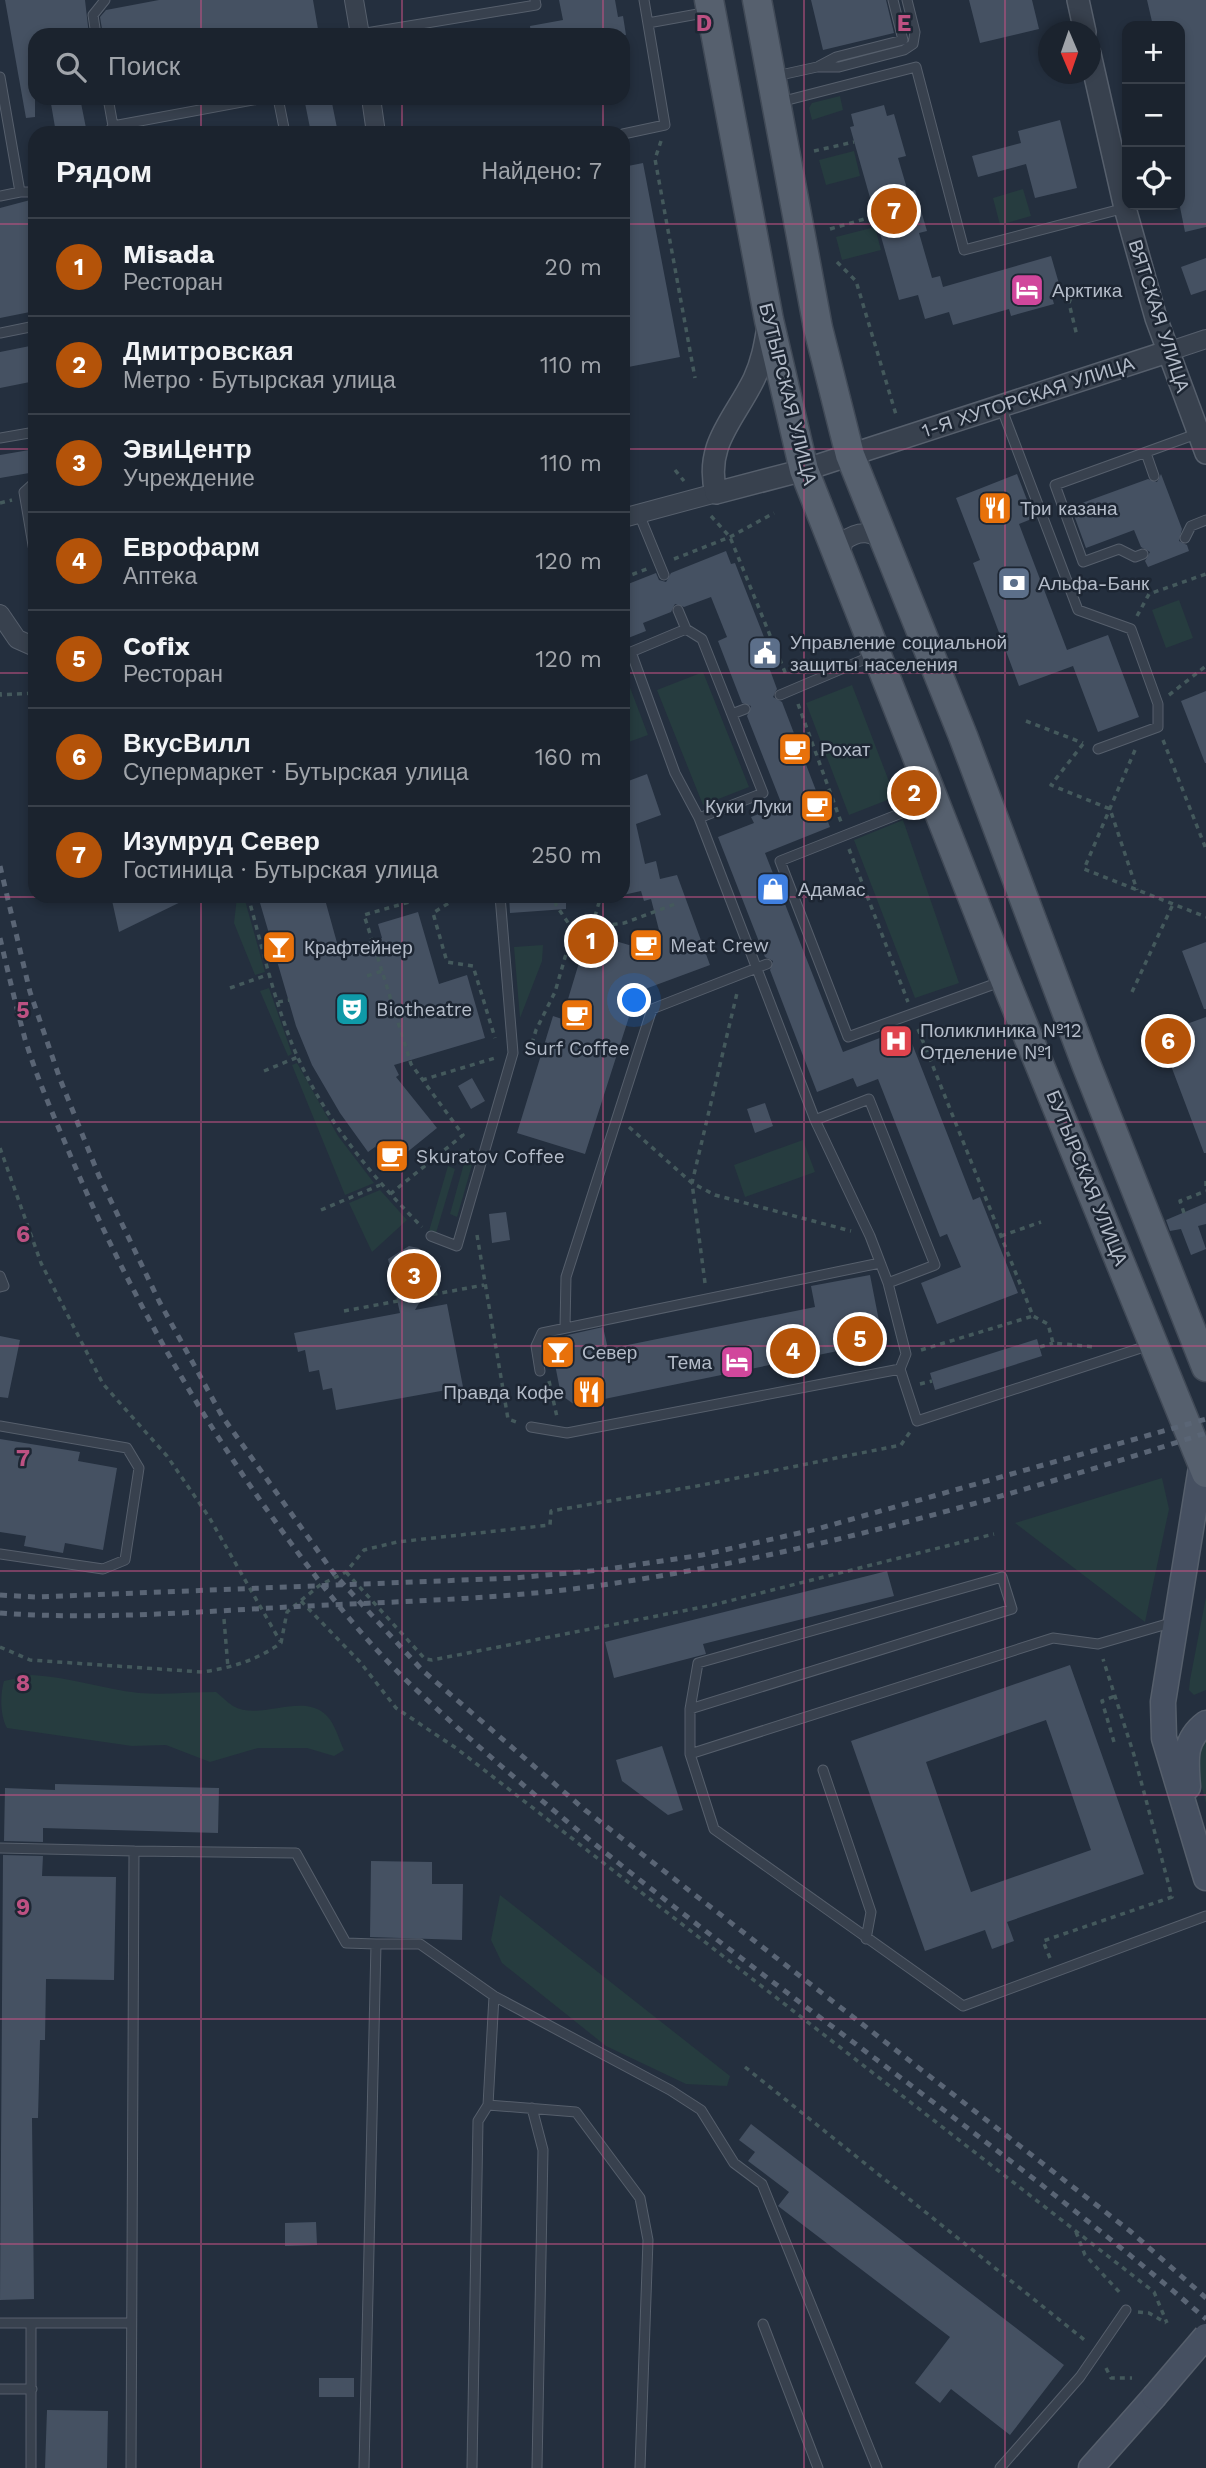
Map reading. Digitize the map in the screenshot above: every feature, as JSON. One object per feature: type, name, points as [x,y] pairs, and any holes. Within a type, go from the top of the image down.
[{"type":"main road","points":[[757,0],[818,328],[834,402],[850,455],[963,736],[1086,1064],[1206,1367]]},
{"type":"main road","name":"БУТЫРСКАЯ УЛИЦА","points":[[710,6],[769,320],[804,470],[1005,980],[1204,1467]]},
{"type":"main road","points":[[1204,1467],[1163,1702],[1164,1738],[1206,1878]]},
{"type":"main road","points":[[1191,1822],[1186,1749],[1193,1733],[1206,1723]]},
{"type":"main road","points":[[1094,2467],[1206,2336]]},
{"type":"street","points":[[354,0],[359,28]]},
{"type":"street","points":[[1078,0],[1083,21]]},
{"type":"street","name":"ВЯТСКАЯ УЛИЦА","points":[[1097,84],[1122,195]]},
{"type":"street","points":[[372,105],[375,126]]},
{"type":"street","name":"ВЯТСКАЯ УЛИЦА","points":[[1126,210],[1167,352],[1202,443]]},
{"type":"street","points":[[631,516],[716,493],[712,460],[728,424],[754,379],[764,353],[769,320]]},
{"type":"street","name":"1-Я ХУТОРСКАЯ УЛИЦА","points":[[716,493],[804,470],[1206,339]]},
{"type":"street","points":[[840,566],[840,549],[851,536],[859,533],[876,535],[887,548]]},
{"type":"street","points":[[0,614],[17,639],[28,644]]},
{"type":"lane","points":[[95,28],[93,15],[105,0]]},
{"type":"lane","points":[[401,28],[536,5],[535,0]]},
{"type":"lane","points":[[630,133],[666,125],[644,0]]},
{"type":"lane","points":[[773,90],[836,57],[903,40],[893,0]]},
{"type":"lane","points":[[817,67],[839,67],[904,50],[913,44],[915,33],[907,0]]},
{"type":"lane","points":[[648,23],[710,6]]},
{"type":"lane","points":[[773,90],[915,67],[964,250],[1122,209]]},
{"type":"lane","points":[[0,77],[20,192]]},
{"type":"lane","points":[[108,105],[110,126]]},
{"type":"lane","points":[[125,126],[229,105]]},
{"type":"lane","points":[[279,105],[284,126]]},
{"type":"lane","points":[[0,196],[28,192]]},
{"type":"lane","points":[[0,333],[28,327]]},
{"type":"lane","points":[[1001,406],[1079,610],[1131,629],[1158,704],[1158,727],[1098,749]]},
{"type":"lane","points":[[0,438],[28,433]]},
{"type":"lane","points":[[1143,554],[1135,556],[1119,549],[1083,562],[1055,485],[1146,453],[1202,443]]},
{"type":"lane","points":[[1146,453],[1154,477]]},
{"type":"lane","points":[[28,488],[24,492],[28,516]]},
{"type":"lane","points":[[631,516],[664,575]]},
{"type":"lane","points":[[1185,538],[1191,526],[1206,520]]},
{"type":"lane","points":[[678,610],[686,629],[702,639],[763,793],[699,818]]},
{"type":"lane","points":[[686,629],[631,653],[674,773],[699,818],[815,1120],[870,1236],[888,1283],[906,1354],[900,1369],[917,1421],[1155,1344]]},
{"type":"lane","points":[[780,695],[877,654]]},
{"type":"lane","points":[[732,714],[745,709]]},
{"type":"lane","points":[[934,800],[780,861],[808,948],[848,1037],[1005,980]]},
{"type":"lane","points":[[431,1236],[457,1246],[513,1053],[501,903]]},
{"type":"lane","points":[[565,1328],[566,1277],[652,1009],[767,964]]},
{"type":"lane","points":[[815,1120],[869,1099],[935,1265],[888,1283]]},
{"type":"lane","points":[[540,1371],[536,1346],[542,1333],[880,1263]]},
{"type":"lane","points":[[0,1276],[4,1286],[0,1287]]},
{"type":"lane","points":[[531,1427],[567,1433],[900,1369]]},
{"type":"lane","points":[[0,1426],[127,1448],[139,1468],[125,1560],[103,1569],[0,1554]]},
{"type":"lane","points":[[690,1709],[1012,1609],[1002,1577],[698,1663],[690,1709],[690,1754],[714,1829],[963,2006],[1206,1916]]},
{"type":"lane","points":[[690,1754],[1053,1637],[1098,1644],[1175,1622]]},
{"type":"lane","points":[[822,1770],[872,1912],[866,1939]]},
{"type":"lane","points":[[0,1849],[296,1853],[346,1943],[420,1944],[494,1996],[670,2090],[701,2110],[734,2163],[762,2184],[877,2468]]},
{"type":"lane","points":[[131,2468],[134,1851]]},
{"type":"lane","points":[[364,2468],[376,1944]]},
{"type":"lane","points":[[472,2468],[478,2120],[488,2105],[494,1996]]},
{"type":"lane","points":[[488,2105],[576,2112],[640,2198],[648,2240],[640,2468]]},
{"type":"lane","points":[[532,2108],[543,2150],[537,2468]]},
{"type":"lane","points":[[1000,2468],[1080,2377],[1126,2310]]},
{"type":"lane","points":[[0,2323],[131,2323]]},
{"type":"lane","points":[[32,2323],[32,2468]]},
{"type":"lane","points":[[763,2324],[818,2468]]},
{"type":"lane","points":[[0,2389],[32,2389]]},
{"type":"path","points":[[666,125],[655,159],[695,378]]},
{"type":"path","points":[[814,151],[854,142]]},
{"type":"path","points":[[830,229],[875,216]]},
{"type":"path","points":[[837,262],[856,281],[893,414]]},
{"type":"path","points":[[1074,289],[1069,303],[1077,336]]},
{"type":"path","points":[[675,470],[684,481]]},
{"type":"path","points":[[630,575],[730,537],[774,513]]},
{"type":"path","points":[[711,516],[730,537],[792,690],[839,813],[844,836],[1001,1237],[1033,1316],[1048,1324],[1053,1343]]},
{"type":"path","points":[[1131,629],[1150,594],[1206,574]]},
{"type":"path","points":[[1158,704],[1206,666]]},
{"type":"path","points":[[0,692],[1,695],[28,693]]},
{"type":"path","points":[[1026,721],[1098,749]]},
{"type":"path","points":[[1158,727],[1206,849]]},
{"type":"path","points":[[1143,732],[1084,869],[1206,917]]},
{"type":"path","points":[[1084,743],[1051,785],[1110,809],[1137,890]]},
{"type":"path","points":[[250,903],[278,1002],[298,1058],[333,1120],[380,1185],[431,1236]]},
{"type":"path","points":[[389,1195],[463,1135],[411,1064],[364,915],[406,903]]},
{"type":"path","points":[[447,903],[433,912],[447,962],[474,966],[500,1057]]},
{"type":"path","points":[[593,926],[599,903]]},
{"type":"path","points":[[573,929],[624,923],[678,903]]},
{"type":"path","points":[[1132,992],[1173,904]]},
{"type":"path","points":[[367,976],[382,971]]},
{"type":"path","points":[[230,988],[270,974]]},
{"type":"path","points":[[707,1299],[692,1183],[742,974]]},
{"type":"path","points":[[278,1002],[289,999]]},
{"type":"path","points":[[422,1080],[513,1053],[527,1058]]},
{"type":"path","points":[[264,1071],[298,1058]]},
{"type":"path","points":[[617,1117],[692,1183],[715,1195],[870,1236]]},
{"type":"path","points":[[0,1148],[41,1263],[103,1384],[174,1466],[209,1517],[281,1643]]},
{"type":"path","points":[[1184,1213],[1180,1201],[1206,1189],[1206,1181]]},
{"type":"path","points":[[321,1210],[380,1185]]},
{"type":"path","points":[[1001,1237],[1041,1222]]},
{"type":"path","points":[[477,1245],[508,1419],[531,1427]]},
{"type":"path","points":[[344,1311],[484,1285]]},
{"type":"path","points":[[1040,1347],[1053,1343],[1097,1347]]},
{"type":"path","points":[[540,1371],[550,1382],[558,1422]]},
{"type":"path","points":[[0,1647],[30,1660],[202,1672],[229,1668],[264,1655],[281,1643],[287,1612],[320,1585],[346,1572],[364,1550],[397,1542],[550,1525],[551,1511],[697,1486],[901,1445]]},
{"type":"path","points":[[346,1572],[425,1659],[432,1660],[713,1605],[994,1534]]},
{"type":"path","points":[[301,1601],[360,1662],[396,1708],[456,1748],[1075,2230],[1154,2292],[1167,2323],[1149,2313],[1126,2310],[1125,2297],[1085,2255],[1075,2230]]},
{"type":"path","points":[[224,1619],[229,1668]]},
{"type":"path","points":[[1051,1963],[1043,1941],[1172,1897],[1098,1644]]},
{"type":"path","points":[[1114,1742],[1102,1701],[1115,1696]]},
{"type":"path","points":[[745,2067],[1098,2352],[1111,2378],[1132,2378]]},
{"type":"green space","points":[[840,96],[843,110],[812,120],[809,108],[812,103]]},
{"type":"green space","points":[[854,151],[860,176],[826,185],[819,160]]},
{"type":"green space","points":[[1023,189],[1031,216],[1000,225],[993,198]]},
{"type":"green space","points":[[875,227],[881,250],[842,260],[836,237]]},
{"type":"green space","points":[[1179,600],[1193,638],[1166,648],[1152,610]]},
{"type":"green space","points":[[703,672],[749,787],[703,805],[657,690]]},
{"type":"green space","points":[[852,685],[895,797],[849,815],[806,703]]},
{"type":"green space","points":[[630,688],[648,735],[630,741]]},
{"type":"green space","points":[[903,820],[959,983],[915,998],[854,840]]},
{"type":"green space","points":[[236,903],[246,903],[265,972],[255,975],[234,923]]},
{"type":"green space","points":[[543,945],[542,961],[520,1018],[514,947]]},
{"type":"green space","points":[[269,988],[292,1054],[288,1056],[260,991]]},
{"type":"green space","points":[[297,1063],[338,1136],[374,1183],[345,1195],[292,1065]]},
{"type":"green space","points":[[803,1140],[815,1172],[745,1197],[734,1165]]},
{"type":"green space","points":[[468,1149],[476,1151],[457,1217],[450,1214]]},
{"type":"green space","points":[[448,1166],[455,1169],[436,1233],[429,1231]]},
{"type":"green space","points":[[380,1190],[407,1220],[372,1252],[349,1203]]},
{"type":"green space","points":[[1162,1478],[1169,1509],[1145,1622],[1015,1523]]},
{"type":"green space","points":[[1206,1597],[1206,1690],[1194,1695],[1189,1690],[1190,1680]]},
{"type":"green space","points":[[32,1675],[139,1693],[216,1692],[233,1706],[244,1710],[306,1706],[317,1709],[330,1719],[344,1750],[334,1756],[307,1748],[258,1748],[210,1762],[166,1745],[132,1746],[7,1728],[1,1705],[4,1681]]},
{"type":"green space","points":[[1206,1736],[1206,1803],[1197,1761]]},
{"type":"green space","points":[[500,1895],[730,2076],[727,2086],[686,2084],[606,2046],[502,1963],[491,1940]]},
{"type":"building","points":[[5,0],[85,0],[88,28],[28,28],[28,105],[35,105],[35,117],[26,118]]},
{"type":"building","points":[[159,0],[313,0],[318,28],[102,28],[100,17],[106,10]]},
{"type":"building","points":[[559,0],[615,0],[618,17],[623,16],[625,28],[530,28],[563,20]]},
{"type":"building","points":[[811,0],[886,0],[894,33],[823,50]]},
{"type":"building","points":[[969,0],[1032,0],[1038,29],[980,43]]},
{"type":"building","points":[[1147,0],[1206,0],[1206,227],[1185,232],[1181,210],[1185,210],[1185,21],[1152,21]]},
{"type":"building","points":[[51,105],[81,105],[86,126],[55,126]]},
{"type":"building","points":[[305,105],[332,105],[337,126],[310,126]]},
{"type":"building","points":[[884,105],[887,116],[894,114],[906,156],[898,158],[908,192],[915,190],[927,231],[919,233],[932,278],[940,276],[943,287],[1051,256],[1062,294],[1052,297],[1054,304],[1011,316],[1009,309],[953,325],[949,312],[925,319],[918,295],[899,300],[850,127],[854,126],[851,114]]},
{"type":"building","points":[[1060,120],[1077,188],[1035,198],[1026,164],[978,177],[972,156],[1021,143],[1018,131]]},
{"type":"building","points":[[643,163],[680,357],[630,367],[630,166]]},
{"type":"building","points":[[28,201],[28,312],[0,318],[0,208]]},
{"type":"building","points":[[1206,258],[1206,290],[1191,295],[1181,267]]},
{"type":"building","points":[[28,346],[28,382],[0,388],[0,352]]},
{"type":"building","points":[[28,450],[28,473],[0,478],[0,455]]},
{"type":"building","points":[[1017,474],[1034,518],[1019,524],[1067,650],[1108,635],[1139,717],[1098,732],[1073,666],[1019,686],[973,563],[980,560],[956,498]]},
{"type":"building","points":[[1161,474],[1182,529],[1179,541],[1187,545],[1189,551],[1148,567],[1145,561],[1150,552],[1141,547],[1134,530],[1086,548],[1071,507],[1148,479],[1157,482]]},
{"type":"building","points":[[726,551],[731,564],[735,563],[773,660],[767,662],[777,689],[773,697],[782,702],[830,827],[765,853],[843,1052],[906,1028],[973,1200],[980,1197],[1018,1293],[937,1324],[921,1283],[961,1267],[947,1234],[940,1237],[878,1079],[857,1087],[853,1078],[817,1092],[770,970],[773,961],[765,957],[718,837],[754,823],[751,817],[782,805],[747,716],[751,706],[742,703],[718,641],[727,637],[711,597],[684,607],[675,604],[671,612],[643,623],[646,631],[630,637],[630,583],[656,573],[659,580],[666,582],[671,573]]},
{"type":"building","points":[[1206,691],[1206,763],[1205,763],[1181,701]]},
{"type":"building","points":[[647,774],[661,815],[636,824],[645,864],[656,861],[660,879],[677,875],[710,965],[637,992],[585,1154],[517,1133],[553,1016],[562,1019],[588,933],[629,945],[660,934],[651,899],[644,901],[641,891],[630,893],[630,780]]},
{"type":"building","points":[[113,903],[179,903],[119,932]]},
{"type":"building","points":[[260,903],[326,903],[339,950],[382,938],[378,924],[418,912],[439,984],[467,975],[485,1038],[394,1065],[399,1075],[396,1077],[437,1128],[390,1166],[375,1147],[368,1152],[340,1113],[312,1065],[296,1026]]},
{"type":"building","points":[[509,903],[566,903],[566,909],[510,913]]},
{"type":"building","points":[[1206,942],[1206,1009],[1204,1009],[1182,951]]},
{"type":"building","points":[[1206,1017],[1206,1153],[1204,1153],[1159,1034]]},
{"type":"building","points":[[472,1078],[485,1101],[471,1109],[458,1086]]},
{"type":"building","points":[[765,1103],[773,1126],[755,1133],[747,1109]]},
{"type":"building","points":[[1206,1203],[1206,1224],[1198,1226],[1206,1249],[1191,1255],[1181,1229],[1170,1231],[1166,1220]]},
{"type":"building","points":[[506,1212],[510,1240],[492,1243],[489,1214]]},
{"type":"building","points":[[409,1246],[418,1248],[441,1266],[415,1310],[447,1304],[463,1387],[336,1410],[332,1388],[323,1390],[319,1370],[309,1372],[305,1350],[298,1352],[294,1333],[400,1313],[388,1259]]},
{"type":"building","points":[[870,1275],[881,1331],[872,1344],[575,1405],[561,1395],[550,1339],[603,1327],[608,1349],[815,1307],[811,1286]]},
{"type":"building","points":[[0,1336],[20,1340],[8,1398],[0,1397]]},
{"type":"building","points":[[1037,1339],[1042,1356],[935,1390],[930,1373]]},
{"type":"building","points":[[0,1439],[80,1452],[78,1461],[117,1468],[103,1550],[65,1543],[63,1553],[24,1546],[26,1536],[0,1532]]},
{"type":"building","points":[[887,1571],[894,1596],[703,1644],[706,1654],[614,1678],[605,1642]]},
{"type":"building","points":[[1070,1665],[1144,1874],[1007,1922],[1014,1941],[992,1949],[985,1930],[925,1951],[851,1741]],"holes":[[[1046,1720],[1091,1850],[971,1892],[926,1762]]]},
{"type":"building","points":[[662,1746],[683,1810],[668,1815],[622,1781],[616,1760]]},
{"type":"building","points":[[55,1784],[219,1788],[218,1833],[43,1828],[43,1842],[4,1841],[5,1788],[55,1790]]},
{"type":"building","points":[[3,1855],[43,1856],[42,1876],[116,1877],[114,1980],[46,1979],[45,2040],[40,2040],[38,2118],[32,2118],[34,2299],[0,2300]]},
{"type":"building","points":[[371,1861],[432,1862],[432,1884],[463,1884],[462,1940],[370,1937]]},
{"type":"building","points":[[751,2124],[1064,2365],[1010,2435],[951,2389],[940,2403],[915,2383],[950,2337],[778,2206],[789,2192],[748,2161],[755,2152],[739,2140]]},
{"type":"building","points":[[316,2222],[317,2245],[285,2246],[285,2223]]},
{"type":"building","points":[[319,2378],[354,2378],[354,2397],[319,2397]]},
{"type":"building","points":[[47,2410],[108,2411],[107,2468],[45,2468]]},
{"type":"railway","points":[[0,866],[30,992],[60,1079],[99,1176],[159,1301],[222,1416],[335,1575],[422,1670],[585,1810],[1130,2231],[1206,2298]]},
{"type":"railway","points":[[0,938],[25,1039],[39,1079],[86,1192],[130,1283],[178,1372],[232,1458],[312,1572],[368,1640],[409,1683],[504,1768],[602,1850],[702,1929],[1008,2159],[1206,2319]]},
{"type":"railway","points":[[0,1595],[36,1597],[514,1578],[601,1570],[702,1555],[817,1529],[1206,1419]]},
{"type":"railway","points":[[0,1613],[72,1616],[181,1613],[490,1597],[609,1584],[684,1572],[835,1540],[1060,1479],[1206,1433]]},
{"type":"place","name":"Изумруд Север","points":[[894,211]]},
{"type":"place","name":"Арктика","points":[[1027,290]]},
{"type":"place","name":"Три казана","points":[[995,508]]},
{"type":"place","name":"Альфа-Банк","points":[[1014,583]]},
{"type":"place","name":"Управление социальной защиты населения","points":[[765,653]]},
{"type":"place","name":"Рохат","points":[[795,749]]},
{"type":"place","name":"Дмитровская","points":[[914,793]]},
{"type":"place","name":"Куки Луки","points":[[817,806]]},
{"type":"place","name":"Адамас","points":[[773,889]]},
{"type":"place","name":"Misada","points":[[591,941]]},
{"type":"place","name":"Meat Crew","points":[[646,945]]},
{"type":"place","name":"Крафтейнер","points":[[279,947]]},
{"type":"place","name":"Biotheatre","points":[[352,1009]]},
{"type":"place","name":"Surf Coffee","points":[[577,1015]]},
{"type":"place","name":"Поликлиника №12 Отделение №1","points":[[896,1041]]},
{"type":"place","name":"ВкусВилл","points":[[1168,1041]]},
{"type":"place","name":"Skuratov Coffee","points":[[392,1156]]},
{"type":"place","name":"ЭвиЦентр","points":[[414,1276]]},
{"type":"place","name":"Cofix","points":[[860,1339]]},
{"type":"place","name":"Еврофарм","points":[[793,1351]]},
{"type":"place","name":"Север","points":[[558,1352]]},
{"type":"place","name":"Тема","points":[[737,1362]]},
{"type":"place","name":"Правда Кофе","points":[[589,1392]]}]
